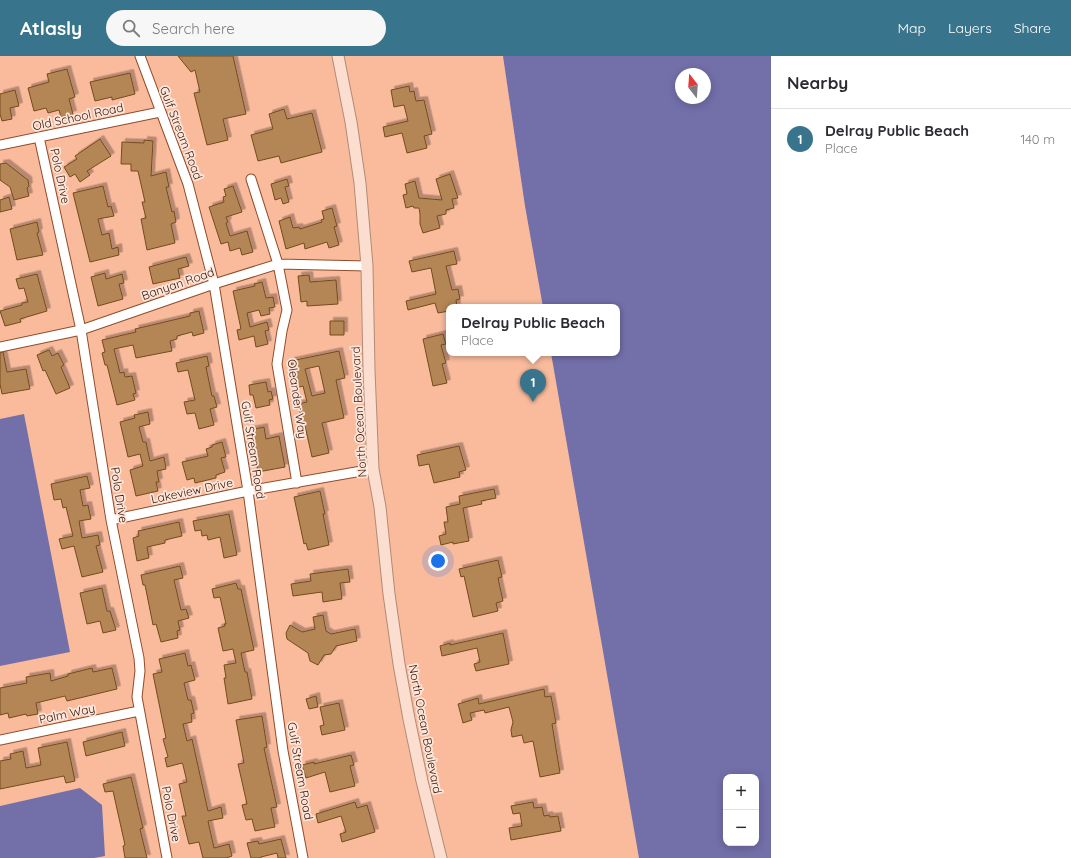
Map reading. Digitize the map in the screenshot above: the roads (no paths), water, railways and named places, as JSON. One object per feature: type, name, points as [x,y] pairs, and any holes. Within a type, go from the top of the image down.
[{"type":"main road","name":"North Ocean Boulevard","points":[[338,56],[351,122],[359,179],[366,266],[373,469],[380,507],[389,594],[400,671],[422,781],[441,858]]},
{"type":"street","name":"Gulf Stream Road","points":[[140,56],[188,184],[214,284],[248,491],[283,751],[303,858]]},
{"type":"street","name":"Old School Road","points":[[0,145],[160,112]]},
{"type":"street","name":"Polo Drive","points":[[39,137],[81,330],[111,520],[139,658],[140,671],[137,697],[167,858]]},
{"type":"street","name":"Oleander Way","points":[[251,179],[278,264],[287,310],[282,331],[278,364],[297,483]]},
{"type":"street","name":"Banyan Road","points":[[0,347],[81,330],[214,284],[278,264],[366,266]]},
{"type":"street","name":"Lakeview Drive","points":[[111,520],[248,491],[373,469]]},
{"type":"street","name":"Palm Way","points":[[0,740],[139,711]]},
{"type":"place","name":"Delray Public Beach","points":[[533,402]]}]
